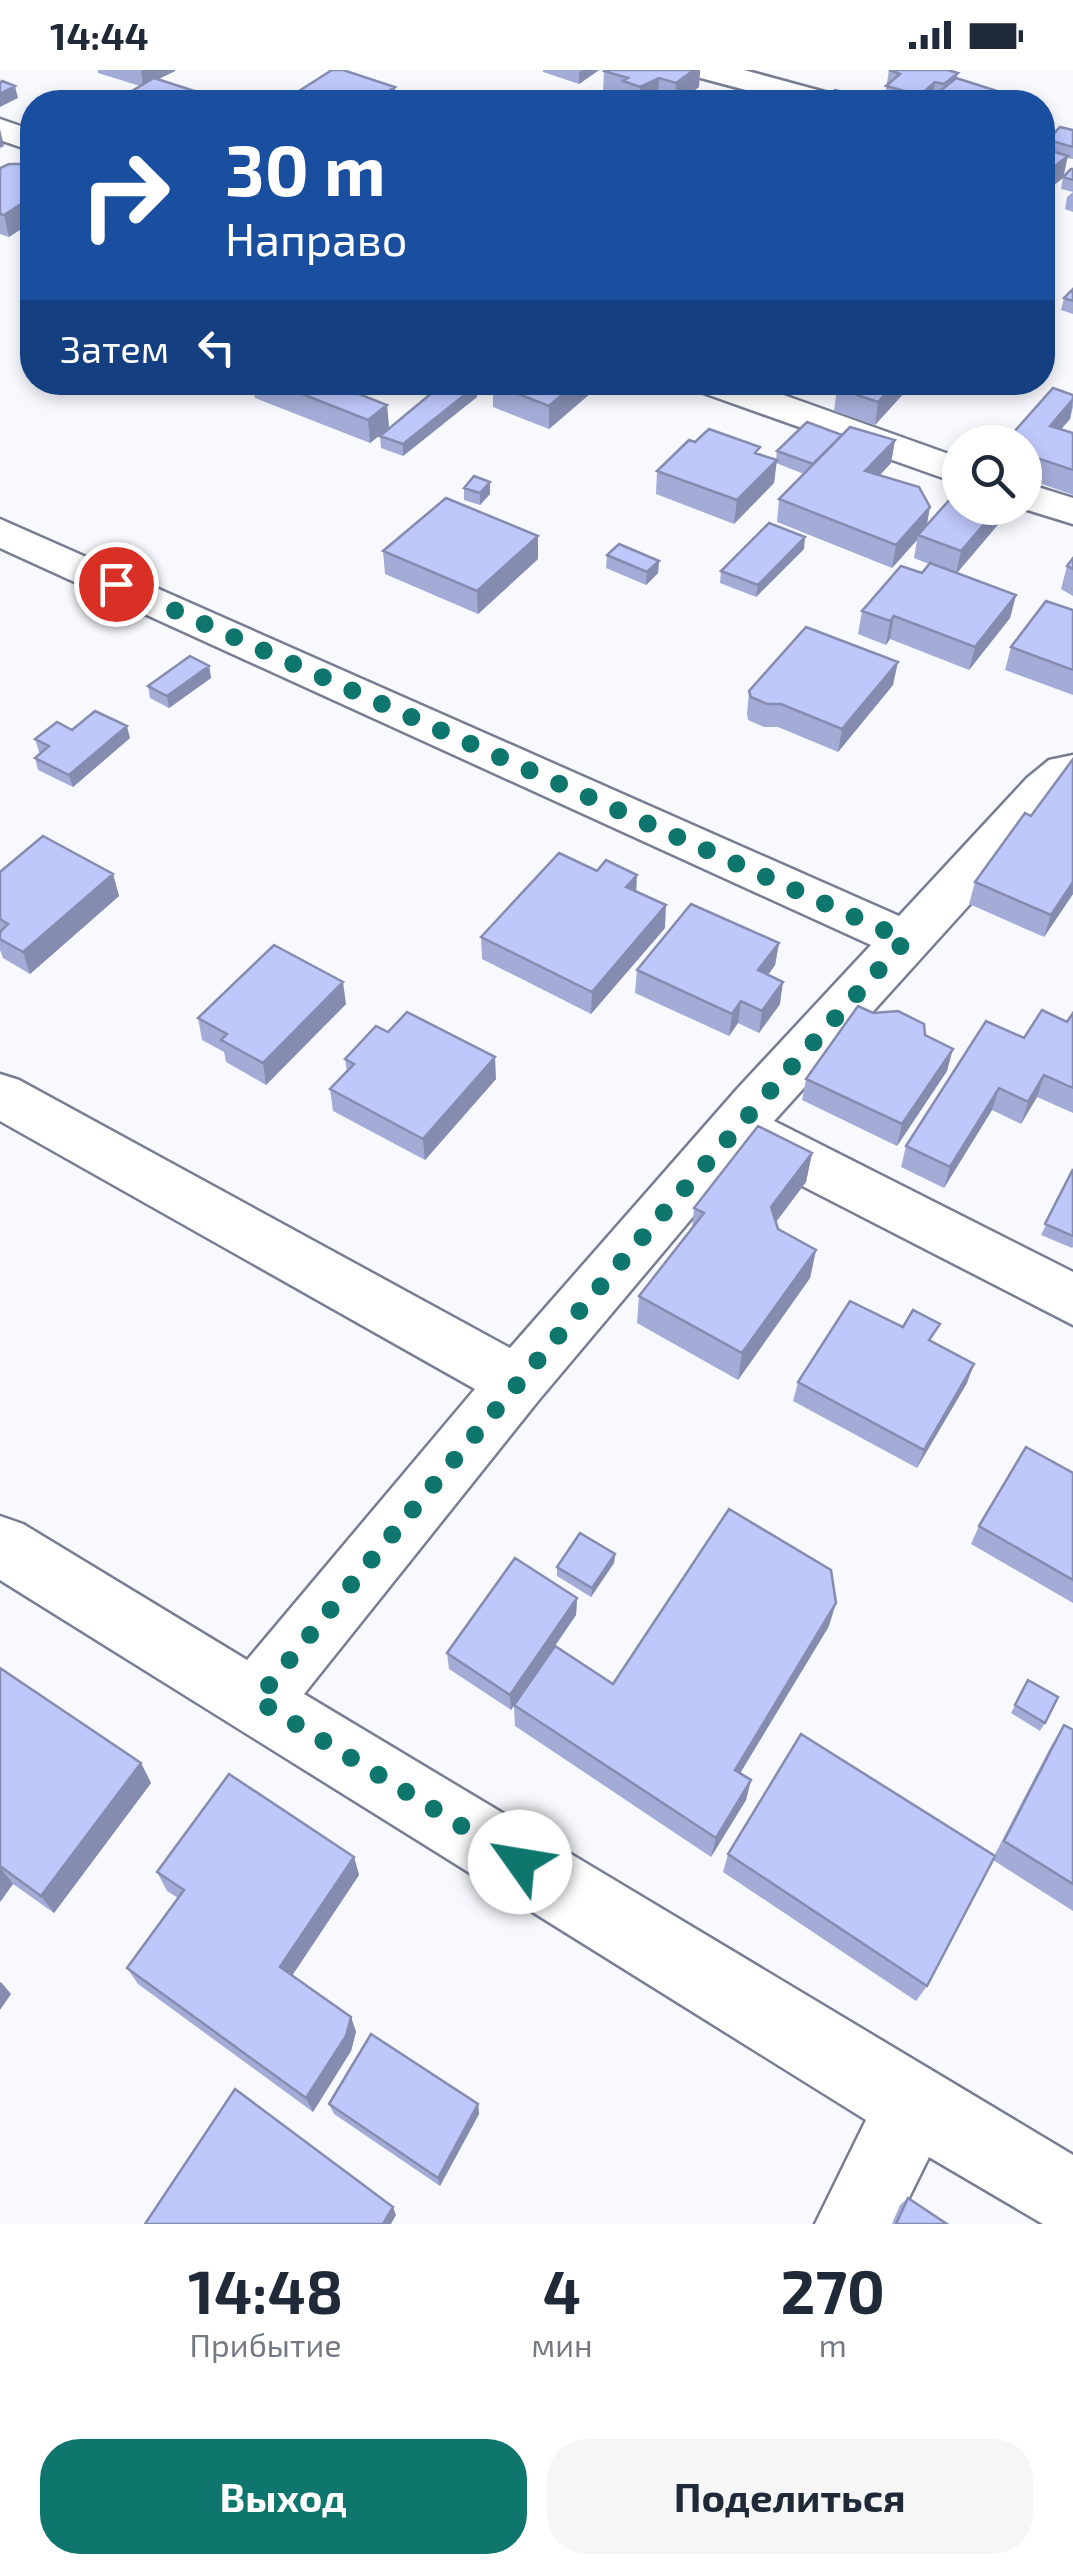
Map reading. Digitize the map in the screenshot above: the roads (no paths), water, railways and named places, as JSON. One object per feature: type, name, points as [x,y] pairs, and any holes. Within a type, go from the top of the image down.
[{"type":"street","points":[[708,70],[781,90]]},
{"type":"street","points":[[745,395],[942,466]]},
{"type":"street","points":[[1042,500],[1073,512]]},
{"type":"street","points":[[0,532],[906,940]]},
{"type":"street","points":[[257,1700],[517,1382],[737,1127],[1044,789],[1066,771],[1073,771]]},
{"type":"street","points":[[0,1095],[517,1382]]},
{"type":"street","points":[[737,1127],[1073,1300]]},
{"type":"street","points":[[0,1545],[914,2106],[1073,2198]]},
{"type":"street","points":[[854,2224],[914,2106]]}]
